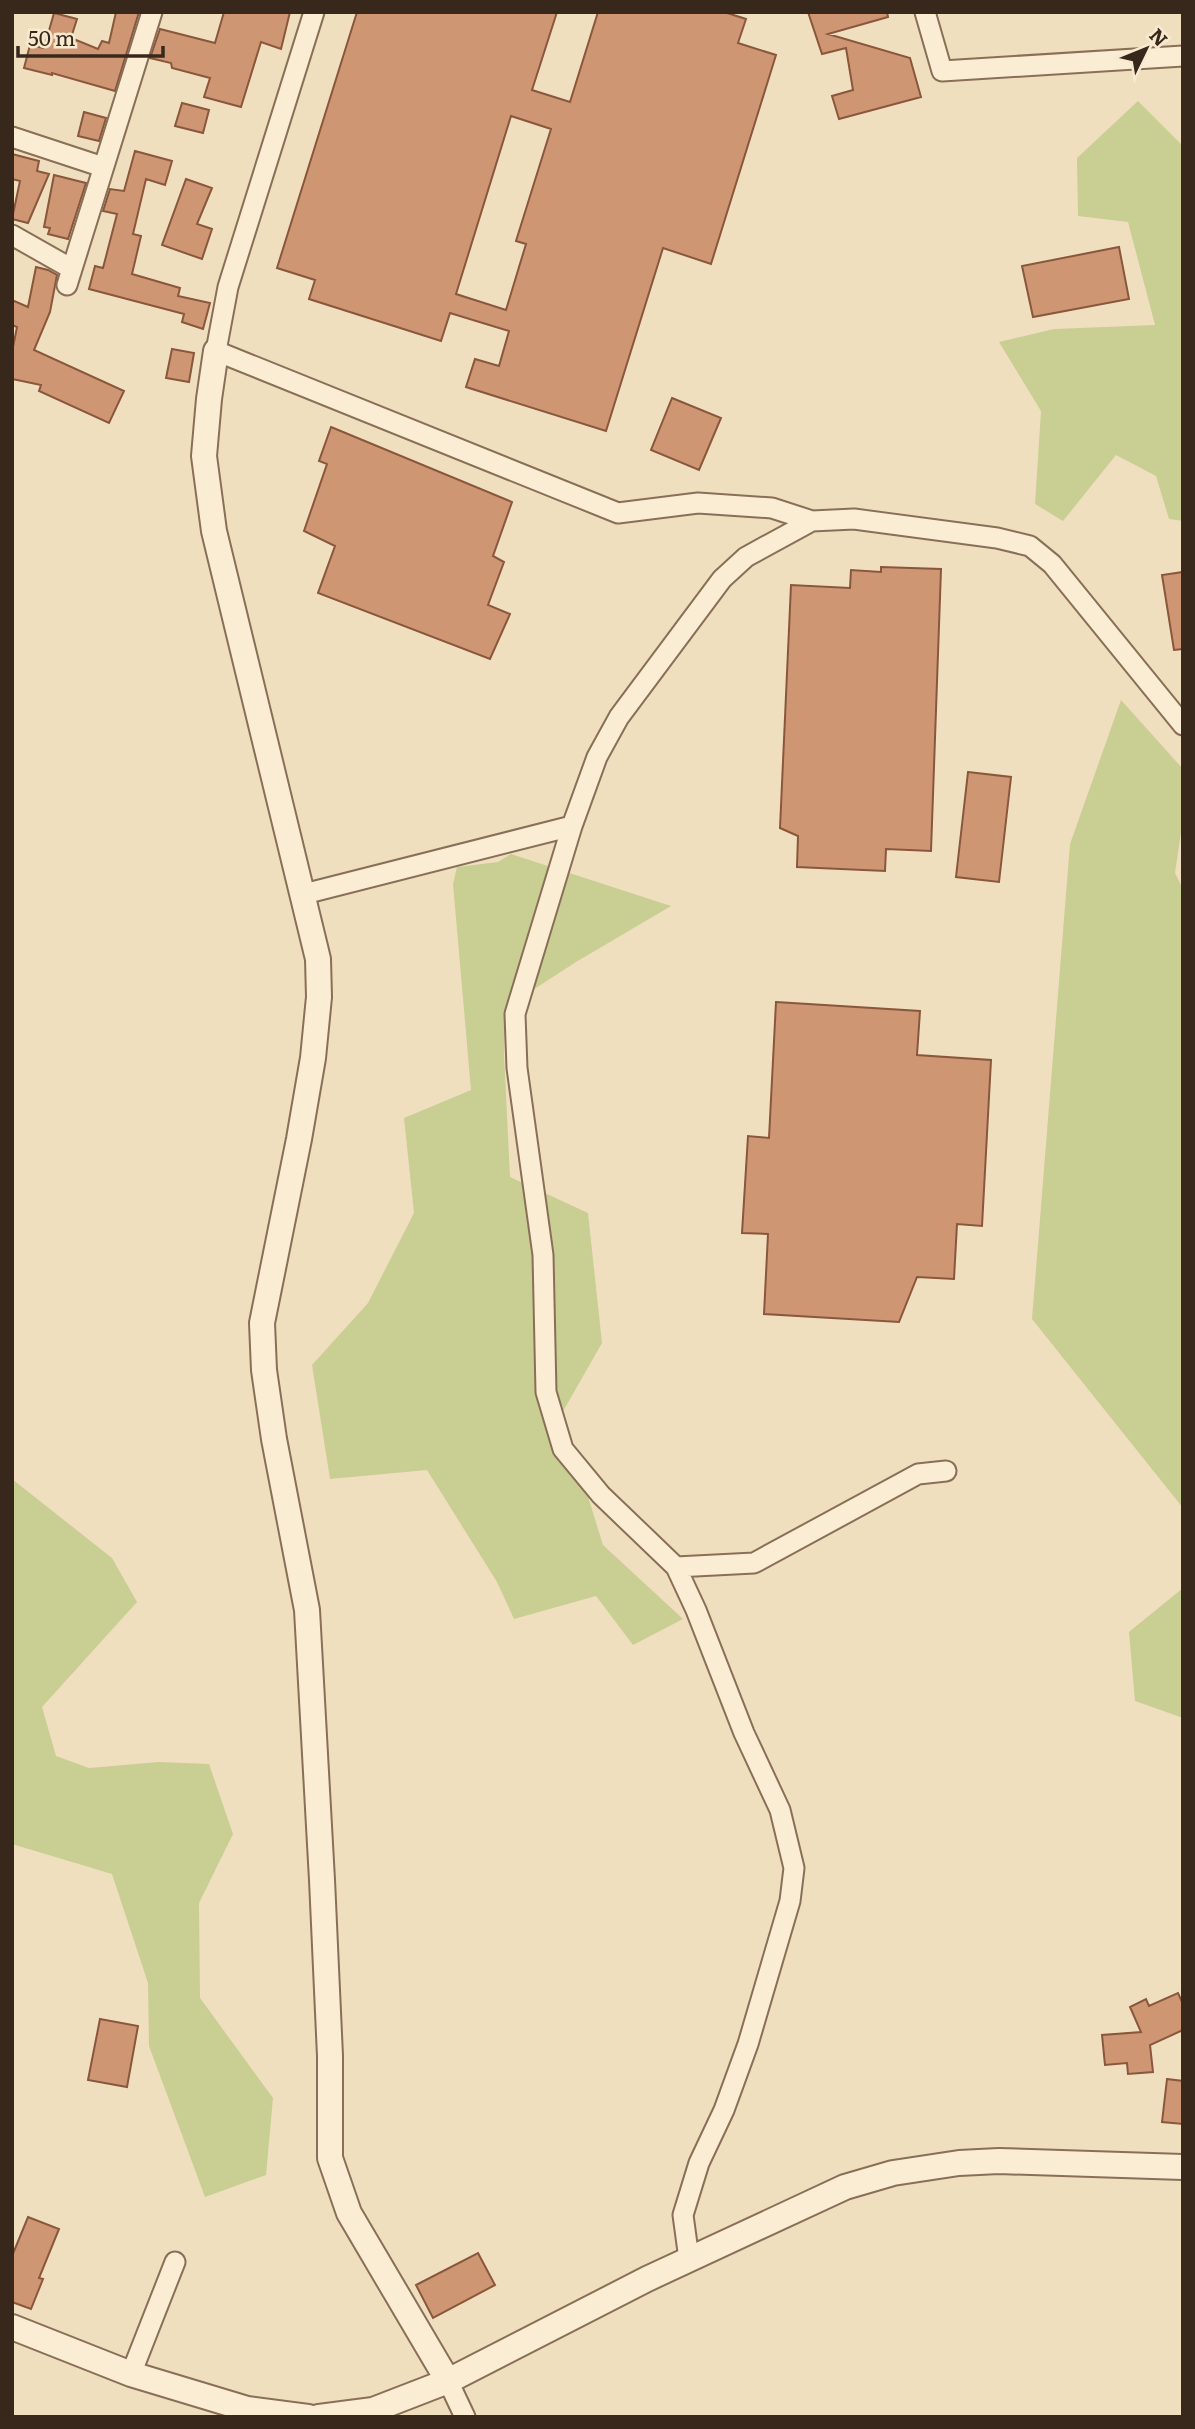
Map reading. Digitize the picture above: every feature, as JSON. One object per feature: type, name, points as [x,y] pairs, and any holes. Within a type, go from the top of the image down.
[{"type":"street","points":[[12,235],[70,277],[152,12]]},
{"type":"street","points":[[314,12],[228,288],[216,351],[204,456],[214,531],[318,959],[319,998],[315,1046],[262,1323],[264,1370],[274,1439],[307,1610],[330,2056],[330,2158],[349,2213],[448,2381],[465,2417]]},
{"type":"street","points":[[925,12],[942,71],[1183,56]]},
{"type":"street","points":[[12,137],[103,167]]},
{"type":"street","points":[[216,351],[618,513],[698,502],[772,508],[812,521],[854,519],[997,538],[1030,546],[1052,564],[1183,725]]},
{"type":"street","points":[[689,2259],[683,2215],[699,2163],[724,2110],[748,2044],[790,1901],[794,1868],[780,1810],[744,1733],[696,1610],[676,1567],[601,1494],[563,1449],[546,1392],[544,1255],[517,1068],[515,1014],[572,826],[597,757],[619,717],[722,579],[746,557],[812,521]]},
{"type":"street","points":[[304,894],[572,826]]},
{"type":"street","points":[[676,1567],[754,1563],[918,1475],[946,1471]]},
{"type":"street","points":[[320,2417],[373,2410],[448,2381],[689,2259],[845,2187],[893,2173],[959,2163],[999,2161],[1183,2166]]},
{"type":"street","points":[[131,2374],[175,2262]]},
{"type":"street","points":[[12,2326],[131,2374],[248,2413],[308,2417]]},
{"type":"green space","points":[[1138,101],[1183,146],[1183,521],[1169,519],[1156,476],[1116,455],[1063,521],[1035,504],[1041,411],[999,342],[1054,329],[1155,325],[1128,222],[1078,216],[1077,158]]},
{"type":"green space","points":[[1121,700],[1183,769],[1183,819],[1175,873],[1183,889],[1183,1508],[1032,1319],[1070,844]]},
{"type":"green space","points":[[511,854],[671,906],[505,1008],[504,1054],[510,1177],[588,1213],[602,1343],[562,1413],[603,1545],[683,1619],[633,1645],[596,1596],[514,1619],[497,1582],[427,1470],[330,1479],[312,1365],[368,1303],[414,1213],[404,1118],[471,1090],[453,884],[457,867],[498,862]]},
{"type":"green space","points":[[12,1479],[112,1558],[137,1602],[42,1707],[56,1756],[89,1768],[159,1762],[209,1764],[233,1834],[199,1903],[200,1998],[273,2098],[266,2175],[205,2197],[149,2046],[148,1983],[112,1874],[12,1844]]},
{"type":"green space","points":[[1183,1588],[1183,1718],[1135,1701],[1129,1632]]},
{"type":"building","points":[[116,12],[139,12],[115,91],[24,68],[30,45],[44,48],[54,13],[77,19],[71,38],[98,49],[102,41],[109,43]]},
{"type":"building","points":[[224,12],[290,12],[281,49],[261,42],[241,107],[204,97],[210,78],[172,68],[171,63],[150,58],[160,29],[215,43]]},
{"type":"building","points":[[357,12],[557,12],[532,90],[570,102],[598,12],[724,12],[746,19],[738,43],[776,55],[711,264],[663,248],[606,431],[466,387],[475,359],[499,366],[509,331],[450,313],[441,341],[309,299],[315,280],[277,268]],"holes":[[[511,116],[551,129],[516,241],[526,244],[506,310],[456,294]]]},
{"type":"building","points":[[808,12],[887,12],[888,17],[828,34],[910,58],[921,97],[839,119],[832,96],[853,90],[846,48],[822,54]]},
{"type":"building","points":[[182,103],[209,110],[203,133],[175,126]]},
{"type":"building","points":[[84,112],[106,118],[99,141],[78,136]]},
{"type":"building","points":[[135,151],[172,161],[165,185],[146,179],[133,234],[141,236],[132,274],[180,288],[178,296],[210,303],[203,329],[182,322],[184,314],[89,289],[95,266],[103,268],[117,214],[103,211],[110,189],[124,191]]},
{"type":"building","points":[[12,154],[39,161],[37,171],[49,174],[28,223],[12,219],[20,181],[12,179]]},
{"type":"building","points":[[54,175],[86,183],[68,239],[48,234],[50,228],[44,227]]},
{"type":"building","points":[[186,179],[212,188],[197,224],[212,229],[202,259],[162,245]]},
{"type":"building","points":[[1119,247],[1129,299],[1033,317],[1022,266]]},
{"type":"building","points":[[36,267],[57,275],[50,312],[34,350],[124,391],[109,423],[39,391],[41,385],[12,379],[12,352],[17,327],[12,325],[12,300],[28,307]]},
{"type":"building","points":[[172,349],[194,353],[189,382],[166,378]]},
{"type":"building","points":[[672,398],[721,418],[699,470],[651,450]]},
{"type":"building","points":[[331,427],[512,502],[493,556],[504,562],[488,605],[510,614],[490,659],[318,593],[335,546],[304,531],[327,464],[319,461]]},
{"type":"building","points":[[881,567],[941,569],[931,851],[886,849],[885,871],[797,867],[798,836],[780,828],[791,585],[850,588],[851,570],[881,572]]},
{"type":"building","points":[[1183,572],[1183,649],[1174,650],[1162,575]]},
{"type":"building","points":[[968,772],[1011,777],[999,882],[956,877]]},
{"type":"building","points":[[776,1002],[920,1011],[917,1055],[991,1060],[982,1226],[957,1224],[954,1279],[917,1277],[899,1322],[764,1314],[768,1234],[742,1233],[748,1136],[769,1138]]},
{"type":"building","points":[[1178,1993],[1183,2004],[1183,2030],[1150,2045],[1153,2072],[1128,2074],[1127,2063],[1105,2065],[1102,2035],[1141,2032],[1130,2007],[1146,1999],[1149,2006]]},
{"type":"building","points":[[100,2019],[138,2026],[127,2087],[88,2080]]},
{"type":"building","points":[[1167,2079],[1183,2081],[1183,2124],[1162,2122]]},
{"type":"building","points":[[28,2217],[59,2229],[39,2278],[43,2279],[31,2309],[12,2302],[12,2256]]},
{"type":"building","points":[[478,2253],[495,2285],[433,2318],[416,2285]]}]
